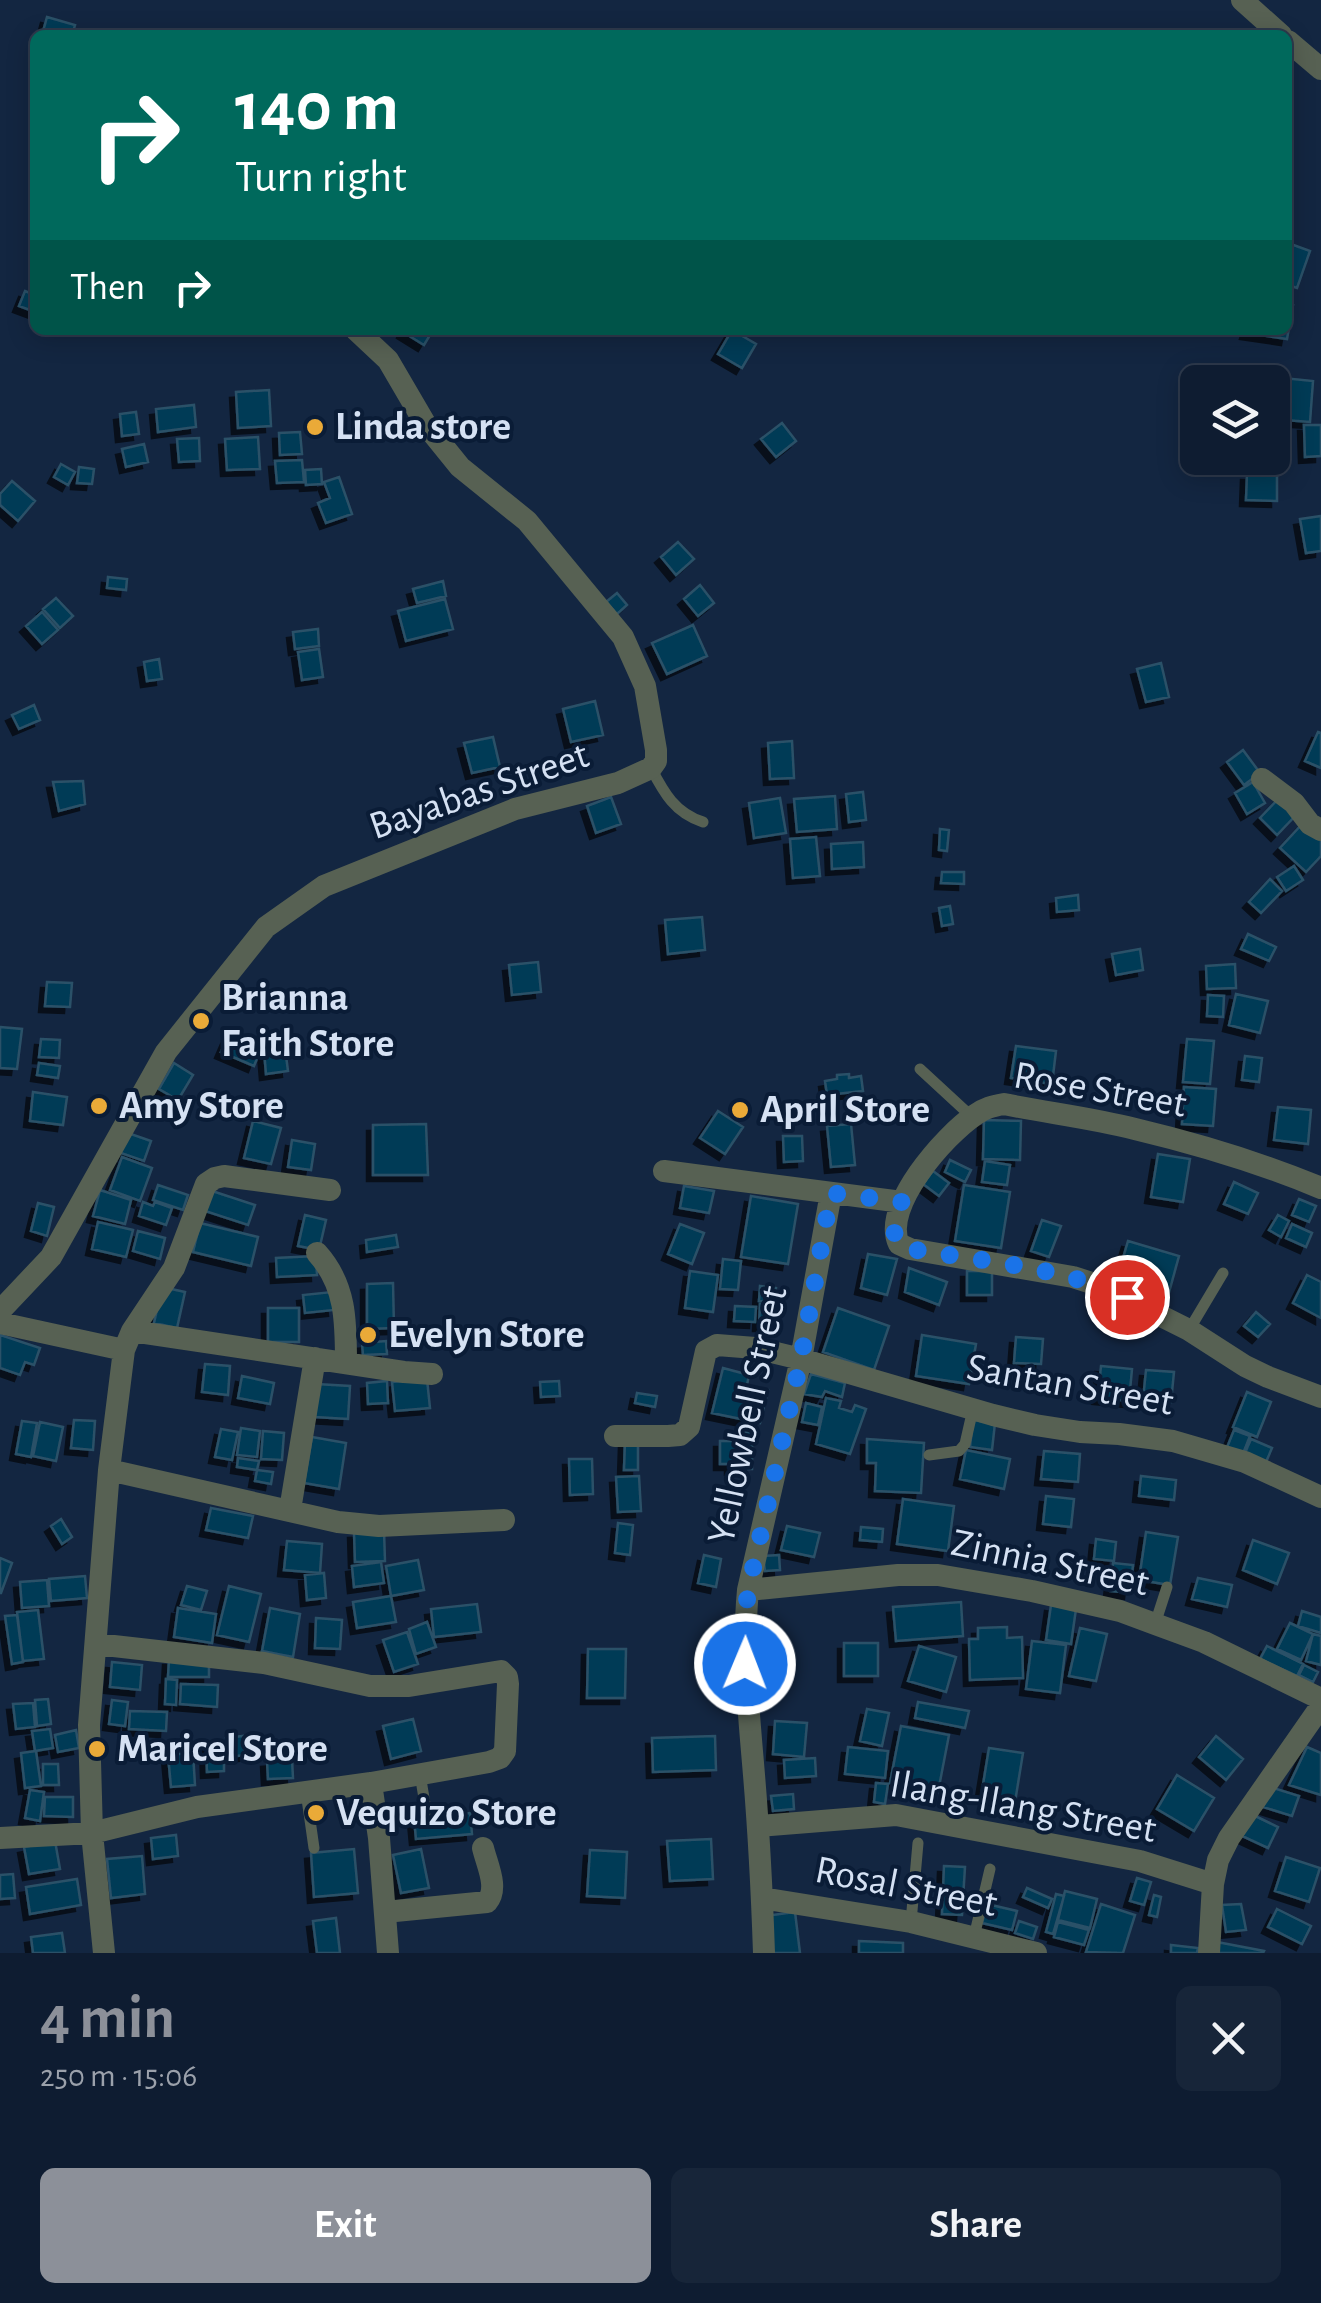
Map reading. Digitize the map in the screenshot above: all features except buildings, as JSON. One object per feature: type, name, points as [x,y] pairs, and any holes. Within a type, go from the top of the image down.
[{"type":"street","points":[[1242,0],[1275,30]]},
{"type":"street","points":[[1292,44],[1321,69]]},
{"type":"street","name":"Bayabas Street","points":[[1,1311],[51,1257],[166,1052],[266,927],[324,886],[516,809],[618,783],[651,768],[657,756],[645,686],[622,637],[528,521],[460,467],[426,425],[388,360],[361,335]]},
{"type":"street","points":[[1262,779],[1321,830]]},
{"type":"street","name":"Rose Street","points":[[902,1202],[917,1176],[972,1116],[1004,1104],[1133,1128],[1290,1174],[1321,1188]]},
{"type":"street","points":[[664,1171],[902,1202],[894,1235],[899,1244],[1087,1282],[1127,1297],[1268,1378],[1321,1397]]},
{"type":"street","points":[[104,1953],[92,1833],[89,1726],[109,1470],[128,1341],[174,1268],[206,1184],[224,1176],[330,1190]]},
{"type":"street","name":"Yellowbell Street","points":[[764,1953],[745,1622],[748,1590],[801,1359],[831,1193]]},
{"type":"street","points":[[317,1252],[336,1278],[346,1326],[346,1362]]},
{"type":"street","points":[[1,1311],[128,1341],[315,1358],[432,1374]]},
{"type":"street","name":"Santan Street","points":[[615,1436],[668,1436],[689,1427],[706,1351],[717,1344],[801,1359],[1035,1425],[1173,1441],[1246,1462],[1321,1497]]},
{"type":"street","points":[[290,1510],[315,1358]]},
{"type":"street","points":[[109,1470],[338,1522],[378,1526],[504,1520]]},
{"type":"street","name":"Zinnia Street","points":[[748,1590],[898,1575],[938,1575],[1032,1591],[1120,1611],[1204,1642],[1321,1702]]},
{"type":"street","points":[[0,1838],[92,1833],[197,1807],[420,1774],[500,1758],[506,1751],[508,1684],[501,1672],[409,1686],[370,1686],[264,1664],[96,1644]]},
{"type":"street","points":[[1208,1953],[1218,1860],[1321,1702]]},
{"type":"street","points":[[371,1782],[388,1953]]},
{"type":"street","name":"Ilang-Ilang Street","points":[[758,1826],[896,1815],[1140,1861],[1213,1884]]},
{"type":"street","points":[[384,1912],[487,1902],[493,1888],[483,1848]]},
{"type":"street","name":"Rosal Street","points":[[762,1898],[911,1922],[1036,1953]]},
{"type":"lane","points":[[651,768],[666,796],[680,811],[703,822]]},
{"type":"lane","points":[[920,1069],[972,1116]]},
{"type":"lane","points":[[1189,1330],[1223,1273]]},
{"type":"lane","points":[[929,1454],[960,1451],[973,1409]]},
{"type":"lane","points":[[1155,1624],[1167,1587]]},
{"type":"lane","points":[[420,1774],[428,1816]]},
{"type":"lane","points":[[306,1792],[314,1848]]},
{"type":"lane","points":[[911,1922],[918,1844]]},
{"type":"lane","points":[[974,1937],[990,1868]]},
{"type":"place","name":"Linda store","points":[[315,427]]},
{"type":"place","name":"Brianna Faith Store","points":[[201,1021]]},
{"type":"place","name":"Amy Store","points":[[99,1106]]},
{"type":"place","name":"April Store","points":[[740,1110]]},
{"type":"place","name":"Evelyn Store","points":[[368,1335]]},
{"type":"place","name":"Maricel Store","points":[[97,1749]]},
{"type":"place","name":"Vequizo Store","points":[[316,1813]]},
{"type":"route","points":[[745,1664],[748,1590],[801,1359],[831,1193],[902,1202],[894,1235],[899,1244],[910,1249],[1073,1278],[1127,1297]]}]
